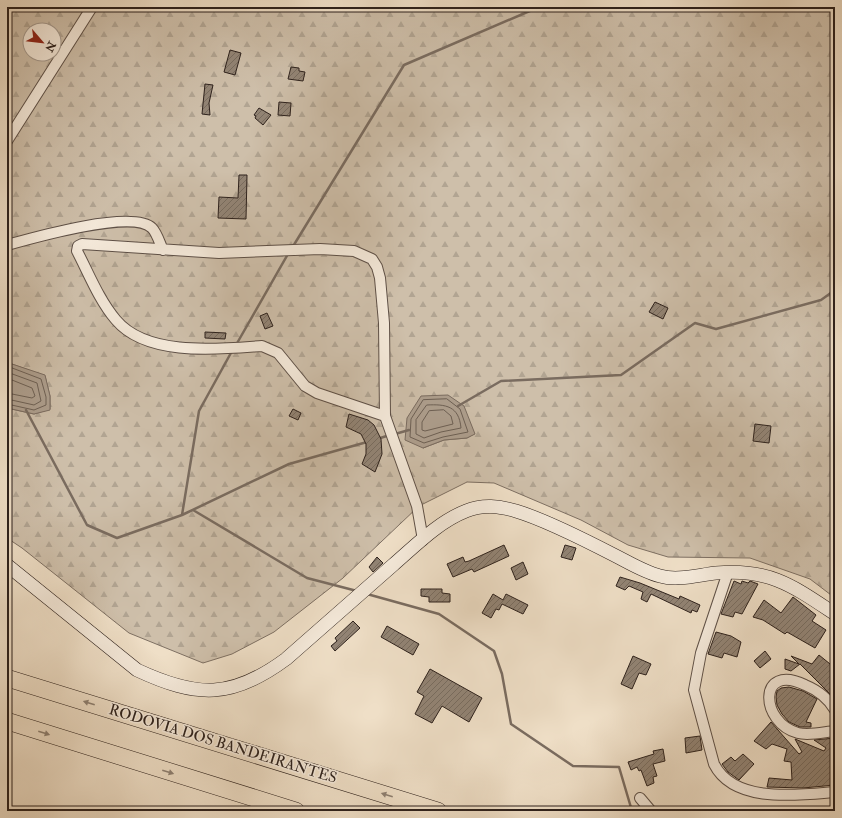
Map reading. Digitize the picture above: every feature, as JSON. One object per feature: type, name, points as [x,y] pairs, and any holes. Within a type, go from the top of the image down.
[{"type":"highway","name":"RODOVIA DOS BANDEIRANTES","points":[[7,678],[438,811]]},
{"type":"highway","points":[[7,721],[296,811]]},
{"type":"main road","points":[[7,565],[137,670],[159,680],[185,688],[210,690],[228,689],[246,684],[266,674],[286,659],[423,540],[450,519],[467,510],[484,506],[499,506],[517,511],[660,576],[674,578],[728,572],[756,573],[780,580],[835,614]]},
{"type":"street","points":[[7,141],[92,7]]},
{"type":"street","points":[[7,245],[58,230],[96,224],[140,222],[152,228],[163,250]]},
{"type":"street","points":[[385,416],[317,393],[305,386],[278,353],[262,346],[181,348],[155,343],[139,337],[116,321],[100,296],[77,249],[78,246],[82,244],[163,250],[219,252],[320,249],[354,251],[372,259],[377,267],[380,278],[384,323],[385,416],[416,506],[423,540]]},
{"type":"street","points":[[728,572],[701,653],[694,690],[717,771],[728,780],[751,791],[763,794],[775,796],[835,792]]},
{"type":"street","points":[[835,710],[820,693],[791,680],[779,680],[771,687],[769,692],[768,701],[771,711],[778,721],[787,728],[803,734],[835,731]]},
{"type":"street","points":[[640,798],[651,811]]},
{"type":"green space","points":[[7,7],[835,7],[835,598],[810,579],[750,558],[668,557],[628,545],[581,520],[494,483],[467,482],[419,506],[343,578],[274,632],[232,654],[203,663],[129,633],[22,548],[7,538],[7,408],[34,414],[50,409],[50,396],[45,376],[9,363],[7,358]],"holes":[[[470,423],[474,434],[467,438],[444,440],[423,448]]]},
{"type":"water","points":[[7,358],[9,363],[45,375],[50,396],[50,410],[34,414],[7,408]]},
{"type":"water","points":[[448,395],[464,406],[475,434],[467,438],[444,440],[423,448],[405,440],[407,418],[421,396]]},
{"type":"building","points":[[230,50],[241,53],[235,75],[224,72]]},
{"type":"building","points":[[291,67],[299,68],[299,71],[305,72],[303,81],[288,79]]},
{"type":"building","points":[[205,84],[213,85],[209,103],[210,115],[202,114]]},
{"type":"building","points":[[279,102],[291,103],[290,116],[278,115]]},
{"type":"building","points":[[259,108],[271,115],[263,125],[255,118],[256,116],[254,115]]},
{"type":"building","points":[[239,175],[247,175],[246,219],[218,218],[219,197],[238,198]]},
{"type":"building","points":[[655,302],[668,308],[663,319],[649,312]]},
{"type":"building","points":[[267,313],[273,326],[265,329],[260,316]]},
{"type":"building","points":[[205,332],[226,333],[225,339],[205,338]]},
{"type":"building","points":[[293,409],[301,413],[298,420],[289,416]]},
{"type":"building","points":[[349,414],[368,420],[374,425],[381,439],[382,454],[375,472],[362,464],[366,454],[366,444],[361,434],[346,427]]},
{"type":"building","points":[[755,424],[771,426],[769,443],[753,441]]},
{"type":"building","points":[[504,545],[509,556],[474,572],[472,569],[453,577],[447,564],[463,557],[465,562],[469,561]]},
{"type":"building","points":[[565,545],[576,548],[572,560],[561,557]]},
{"type":"building","points":[[377,557],[383,563],[373,572],[369,567]]},
{"type":"building","points":[[523,562],[528,574],[516,580],[511,568]]},
{"type":"building","points":[[620,577],[640,583],[679,599],[680,596],[700,605],[697,612],[692,610],[691,613],[651,594],[647,602],[641,599],[643,592],[629,586],[625,590],[616,586]]},
{"type":"building","points":[[734,581],[741,584],[742,581],[748,583],[750,581],[758,584],[742,614],[735,612],[733,617],[721,614]]},
{"type":"building","points":[[421,589],[442,589],[442,593],[450,594],[450,602],[429,602],[429,597],[421,596]]},
{"type":"building","points":[[493,594],[503,600],[506,594],[528,605],[523,614],[502,604],[499,610],[496,609],[491,618],[482,613]]},
{"type":"building","points":[[793,597],[816,615],[812,621],[826,630],[815,648],[787,632],[785,634],[763,620],[753,617],[764,600],[781,613]]},
{"type":"building","points":[[353,621],[360,628],[335,651],[331,646],[337,641],[335,638]]},
{"type":"building","points":[[387,626],[419,644],[413,655],[381,637]]},
{"type":"building","points":[[716,632],[731,636],[741,642],[737,657],[724,653],[722,658],[708,654]]},
{"type":"building","points":[[765,651],[771,659],[760,668],[754,661]]},
{"type":"building","points":[[819,655],[835,668],[835,699],[800,664],[791,671],[785,669],[785,659],[799,664],[791,656],[812,664]]},
{"type":"building","points":[[633,656],[651,664],[646,675],[639,673],[632,689],[621,684]]},
{"type":"building","points":[[430,669],[482,698],[469,722],[442,706],[432,723],[415,714],[424,696],[417,692]]},
{"type":"building","points":[[789,687],[803,691],[817,699],[806,722],[811,723],[811,727],[800,727],[789,722],[777,705],[777,691],[781,688]]},
{"type":"building","points":[[771,722],[799,754],[802,752],[795,739],[824,751],[826,748],[814,740],[835,738],[835,785],[803,788],[767,787],[769,778],[792,780],[791,762],[784,761],[787,749],[772,744],[766,749],[754,741]]},
{"type":"building","points":[[700,736],[702,750],[686,753],[685,738]]},
{"type":"building","points":[[663,749],[665,761],[653,764],[657,776],[653,777],[654,783],[647,786],[641,770],[639,771],[637,767],[631,770],[628,762],[654,754],[653,751]]},
{"type":"building","points":[[743,754],[754,764],[739,780],[728,772],[722,764],[731,757],[735,761]]},
{"type":"waterway","points":[[7,18],[13,7]]},
{"type":"waterway","points":[[292,248],[404,65],[539,7]]},
{"type":"waterway","points":[[236,345],[288,254]]},
{"type":"waterway","points":[[458,406],[501,381],[621,375],[695,323],[716,329],[821,300],[835,290]]},
{"type":"waterway","points":[[182,515],[199,411],[232,351]]},
{"type":"waterway","points":[[26,410],[87,525],[117,538],[182,515],[289,464],[367,442]]},
{"type":"waterway","points":[[395,434],[409,430]]},
{"type":"waterway","points":[[377,439],[390,435]]},
{"type":"waterway","points":[[193,510],[307,578],[357,591]]},
{"type":"waterway","points":[[367,594],[439,614],[494,651],[502,674],[511,724],[573,766],[619,767],[632,811]]}]
